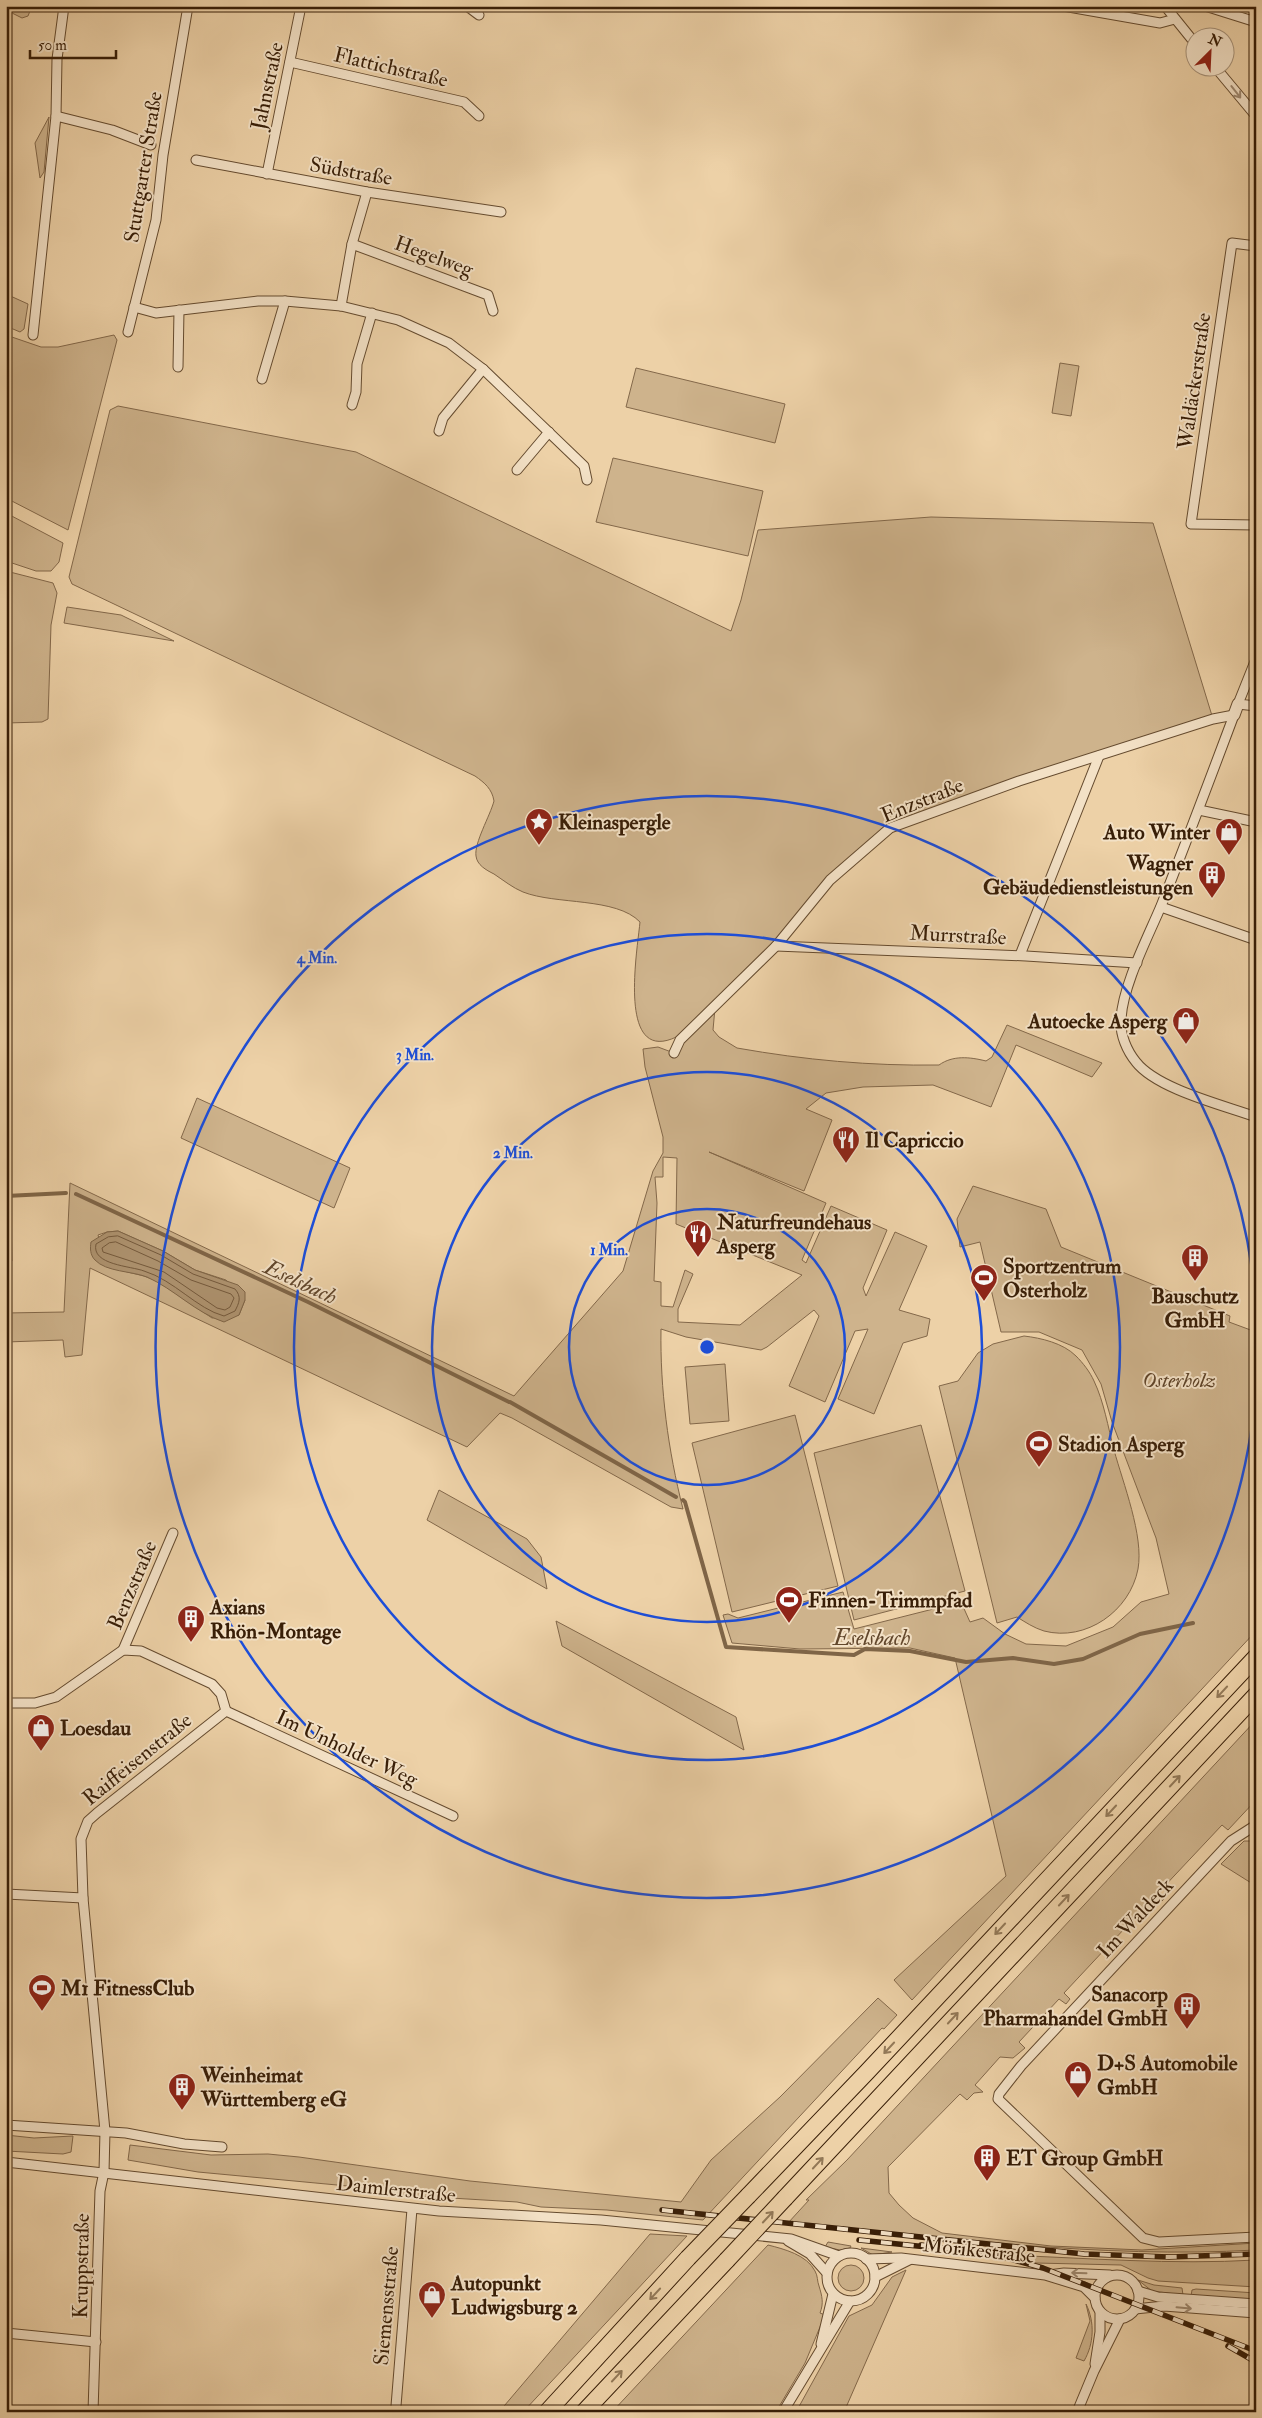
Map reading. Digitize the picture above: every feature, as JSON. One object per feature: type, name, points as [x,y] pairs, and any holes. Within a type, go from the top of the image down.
[{"type":"highway","points":[[547,2412],[688,2258],[867,2072],[1256,1656]]},
{"type":"highway","points":[[584,2412],[1256,1695]]},
{"type":"street","points":[[33,335],[56,116],[54,109],[57,59],[64,6]]},
{"type":"street","name":"Stuttgarter Straße","points":[[128,332],[156,220],[163,155],[188,6]]},
{"type":"street","name":"Jahnstraße","points":[[267,174],[301,6]]},
{"type":"street","points":[[466,6],[479,15]]},
{"type":"street","points":[[1063,6],[1160,22],[1175,19]]},
{"type":"street","points":[[1165,6],[1184,30]]},
{"type":"street","points":[[1205,6],[1256,22]]},
{"type":"street","name":"Flattichstraße","points":[[290,62],[464,102],[479,116]]},
{"type":"street","points":[[1224,78],[1256,116]]},
{"type":"street","points":[[56,116],[112,130],[151,145]]},
{"type":"street","name":"Südstraße","points":[[196,160],[367,192],[501,212]]},
{"type":"street","points":[[341,306],[352,244],[367,192]]},
{"type":"street","name":"Waldäckerstraße","points":[[1256,246],[1232,243],[1191,524],[1256,525]]},
{"type":"street","name":"Hegelweg","points":[[352,244],[488,295],[493,312]]},
{"type":"street","points":[[134,307],[156,313],[258,301],[285,301],[341,306],[398,320],[429,332],[450,343],[483,368],[584,466],[587,480]]},
{"type":"street","points":[[262,379],[285,301]]},
{"type":"street","points":[[178,367],[179,310]]},
{"type":"street","points":[[352,405],[356,392],[357,364],[372,313]]},
{"type":"street","points":[[439,431],[443,418],[483,368]]},
{"type":"street","points":[[517,470],[549,432]]},
{"type":"street","points":[[1256,659],[1199,810],[1138,963],[1122,1012],[1124,1039],[1136,1062],[1158,1080],[1256,1117]]},
{"type":"street","name":"Enzstraße","points":[[674,1053],[680,1040],[776,946],[830,880],[890,828],[1020,781],[1213,719],[1236,709],[1256,706]]},
{"type":"street","points":[[1020,956],[1099,756]]},
{"type":"street","points":[[1199,810],[1256,822]]},
{"type":"street","points":[[1160,907],[1256,940]]},
{"type":"street","name":"Murrstraße","points":[[776,946],[1138,963]]},
{"type":"street","name":"Benzstraße","points":[[124,1650],[173,1533]]},
{"type":"street","points":[[6,1703],[35,1703],[56,1697],[124,1650],[141,1651],[212,1684],[221,1694],[226,1711]]},
{"type":"street","name":"Im Unholder Weg","points":[[226,1711],[453,1816]]},
{"type":"street","name":"Raiffeisenstraße","points":[[100,2191],[104,2172],[105,2131],[83,1898],[82,1839],[88,1821],[226,1711]]},
{"type":"street","name":"Im Waldeck","points":[[1256,1825],[1230,1841],[1021,2066],[998,2094],[998,2099],[1143,2238],[1159,2242],[1256,2236]]},
{"type":"street","points":[[6,1894],[83,1898]]},
{"type":"street","points":[[6,2125],[105,2131],[184,2144],[222,2146]]},
{"type":"street","name":"Daimlerstraße","points":[[6,2162],[412,2209],[601,2220],[784,2239],[804,2242],[839,2256]]},
{"type":"street","name":"Kruppstraße","points":[[93,2412],[100,2191]]},
{"type":"street","name":"Siemensstraße","points":[[396,2406],[412,2209]]},
{"type":"street","name":"Daimlerstraße","points":[[784,2239],[810,2254],[827,2273]]},
{"type":"street","points":[[820,2349],[833,2294],[828,2284],[827,2273],[834,2261],[839,2256],[850,2254],[866,2259],[871,2264],[875,2277],[874,2285],[865,2297],[850,2301],[833,2294]]},
{"type":"street","name":"Mörikestraße","points":[[866,2259],[890,2257],[1045,2276],[1084,2287],[1095,2298]]},
{"type":"street","name":"Mörikestraße","points":[[875,2277],[909,2260]]},
{"type":"street","name":"Mörikestraße","points":[[1045,2276],[1064,2272],[1113,2275],[1126,2277],[1135,2285],[1138,2291],[1158,2297],[1256,2304]]},
{"type":"street","points":[[1094,2372],[1100,2332],[1100,2312],[1095,2298],[1097,2288],[1102,2281],[1113,2275]]},
{"type":"street","points":[[1100,2312],[1106,2316],[1120,2319],[1129,2315],[1135,2308],[1138,2300],[1138,2291]]},
{"type":"street","points":[[783,2412],[850,2301]]},
{"type":"street","points":[[1135,2308],[1164,2306],[1256,2314]]},
{"type":"street","points":[[1077,2412],[1120,2319]]},
{"type":"street","name":"Kruppstraße","points":[[6,2333],[96,2342]]},
{"type":"green space","points":[[6,6],[32,6],[28,16],[22,18],[6,10]]},
{"type":"green space","points":[[49,117],[44,172],[40,178],[35,143]]},
{"type":"green space","points":[[6,294],[28,304],[24,329],[20,332],[6,326]]},
{"type":"green space","points":[[6,335],[41,347],[58,347],[114,335],[117,340],[68,530],[6,498]]},
{"type":"green space","points":[[1060,363],[1079,366],[1071,416],[1052,413]]},
{"type":"green space","points":[[636,368],[785,404],[775,443],[626,407]]},
{"type":"green space","points":[[118,406],[356,452],[731,631],[741,600],[758,530],[931,517],[1153,523],[1213,719],[890,828],[830,880],[776,946],[682,1034],[661,1041],[647,1037],[639,1023],[635,1004],[636,958],[640,922],[629,914],[601,905],[552,899],[523,892],[482,867],[476,856],[477,844],[494,801],[490,790],[479,779],[72,584],[69,577],[110,410]]},
{"type":"green space","points":[[613,458],[763,491],[748,556],[596,522]]},
{"type":"green space","points":[[6,513],[63,543],[59,562],[51,571],[36,571],[6,561]]},
{"type":"green space","points":[[6,571],[53,583],[57,593],[51,625],[48,719],[42,722],[6,723]]},
{"type":"green space","points":[[67,607],[121,615],[174,641],[64,623]]},
{"type":"green space","points":[[715,1008],[713,1030],[719,1037],[737,1048],[788,1056],[888,1064],[939,1065],[956,1058],[986,1061],[992,1057],[1007,1025],[1102,1063],[1092,1077],[1016,1045],[991,1107],[933,1085],[863,1087],[826,1093],[806,1109],[832,1120],[804,1191],[709,1152],[826,1203],[802,1260],[806,1263],[831,1206],[887,1230],[863,1288],[866,1296],[895,1232],[927,1246],[899,1310],[930,1319],[927,1336],[903,1343],[874,1414],[838,1399],[868,1329],[855,1331],[825,1402],[789,1386],[819,1316],[814,1310],[761,1350],[686,1337],[661,1329],[666,1419],[683,1509],[671,1507],[500,1413],[467,1447],[90,1268],[82,1355],[65,1357],[63,1340],[6,1342],[6,1313],[64,1312],[70,1183],[514,1396],[623,1271],[653,1171],[663,1153],[663,1137],[645,1067],[643,1049],[658,1047],[674,1053]],"holes":[[[663,1157],[677,1158],[676,1224],[802,1275],[740,1325],[678,1322],[678,1309],[693,1274],[685,1270],[673,1307],[661,1306],[661,1282],[654,1281],[657,1203],[655,1177],[663,1177]],[[118,1231],[163,1251],[195,1270],[226,1280],[245,1300],[239,1315],[212,1318],[159,1282],[144,1276],[107,1267],[98,1235]]]},
{"type":"green space","points":[[197,1098],[350,1168],[334,1208],[181,1138]]},
{"type":"green space","name":"Osterholz","points":[[973,1186],[1046,1209],[1061,1247],[1230,1316],[1229,1322],[1256,1332],[1256,1631],[912,2000],[894,1980],[1006,1876],[955,1658],[910,1648],[800,1649],[732,1643],[723,1615],[728,1614],[738,1618],[843,1592],[854,1629],[961,1602],[970,1622],[983,1618],[1005,1634],[1026,1644],[1066,1646],[1113,1627],[1141,1602],[1169,1594],[1156,1538],[1112,1422],[1101,1384],[1082,1350],[1039,1332],[1001,1332],[980,1242],[960,1247],[957,1219]]},
{"type":"green space","points":[[6,1217],[11,1217],[12,1261],[6,1261]]},
{"type":"green space","name":"Stadion Asperg","points":[[1024,1336],[1058,1344],[1071,1351],[1090,1374],[1103,1406],[1138,1541],[1138,1569],[1126,1598],[1104,1620],[1075,1632],[1044,1631],[1033,1627],[1017,1617],[997,1623],[939,1386],[958,1381],[978,1353],[993,1344]]},
{"type":"green space","points":[[725,1364],[729,1421],[690,1424],[685,1367]]},
{"type":"green space","points":[[795,1415],[838,1586],[732,1612],[692,1443]]},
{"type":"green space","points":[[921,1425],[965,1591],[854,1620],[814,1453]]},
{"type":"green space","points":[[439,1490],[527,1539],[541,1557],[547,1589],[427,1520]]},
{"type":"green space","points":[[556,1621],[736,1717],[744,1750],[562,1646]]},
{"type":"green space","points":[[1256,1720],[1256,1800],[1228,1830],[1222,1825],[1159,1892],[1165,1898],[1162,1901],[1155,1896],[1111,1943],[1117,1949],[1113,1952],[1107,1947],[1064,1993],[1070,1999],[1066,2004],[1059,1999],[1019,2042],[1025,2048],[1013,2058],[1000,2057],[975,2085],[983,2092],[974,2093],[967,2100],[960,2094],[888,2167],[889,2193],[913,2218],[942,2233],[1051,2246],[1142,2250],[1256,2243],[1256,2250],[1138,2252],[1080,2249],[962,2240],[788,2223],[809,2200],[806,2200],[847,2160]]},
{"type":"green space","points":[[1244,1841],[1256,1841],[1256,1886],[1221,1864]]},
{"type":"green space","points":[[878,1998],[897,2015],[884,2029],[882,2028],[703,2220],[607,2210],[541,2207],[517,2202],[384,2194],[369,2188],[198,2172],[128,2160],[130,2145],[211,2155],[268,2154],[470,2181],[681,2202],[711,2160],[780,2097]]},
{"type":"green space","points":[[6,2135],[34,2138],[73,2136],[71,2152],[63,2154],[6,2151]]},
{"type":"green space","points":[[650,2234],[687,2236],[523,2412],[499,2412]]},
{"type":"green space","points":[[828,2242],[851,2246],[850,2248],[840,2250],[825,2247]]},
{"type":"green space","points":[[768,2245],[781,2248],[801,2257],[811,2265],[817,2275],[822,2296],[820,2313],[825,2315],[805,2363],[777,2410],[773,2412],[612,2412]]},
{"type":"green space","points":[[861,2248],[892,2252],[873,2255]]},
{"type":"green space","points":[[1004,2255],[1162,2261],[1256,2260],[1256,2287],[1158,2281],[1121,2265],[1036,2263]]},
{"type":"green space","points":[[851,2265],[860,2269],[864,2278],[860,2287],[851,2291],[842,2287],[838,2278],[842,2269]]},
{"type":"green space","points":[[906,2270],[844,2412],[796,2412],[849,2316],[872,2305],[892,2277]]},
{"type":"green space","points":[[1138,2280],[1154,2285],[1182,2288],[1183,2295],[1152,2291]]},
{"type":"green space","points":[[1192,2290],[1256,2293],[1256,2300],[1191,2296]]},
{"type":"green space","points":[[1086,2304],[1091,2318],[1092,2333],[1090,2347],[1084,2361],[1076,2358],[1090,2321]]},
{"type":"water","points":[[118,1231],[163,1251],[195,1270],[238,1285],[245,1292],[245,1300],[239,1315],[224,1322],[204,1313],[147,1277],[112,1269],[100,1264],[92,1256],[91,1242],[107,1232]]},
{"type":"waterway","name":"Eselsbach","points":[[6,1196],[66,1193]]},
{"type":"waterway","name":"Eselsbach","points":[[76,1194],[308,1302],[509,1402]]},
{"type":"waterway","name":"Eselsbach","points":[[510,1402],[676,1497]]},
{"type":"waterway","name":"Eselsbach","points":[[683,1500],[726,1647],[854,1655],[865,1649],[910,1651],[966,1662],[1013,1658],[1054,1664],[1083,1659],[1140,1634],[1193,1623]]},
{"type":"railway","points":[[662,2210],[1084,2254],[1169,2257],[1256,2254]]},
{"type":"railway","points":[[859,2240],[927,2247]]},
{"type":"railway","points":[[921,2245],[996,2255],[1043,2268],[1256,2351]]},
{"type":"railway","points":[[1228,2346],[1256,2362]]},
{"type":"place","name":"Kleinaspergle","points":[[539,846]]},
{"type":"place","name":"Auto Winter","points":[[1229,856]]},
{"type":"place","name":"Wagner Gebäudedienstleistungen","points":[[1212,899]]},
{"type":"place","name":"Autoecke Asperg","points":[[1186,1045]]},
{"type":"place","name":"Il Capriccio","points":[[846,1164]]},
{"type":"place","name":"Naturfreundehaus Asperg","points":[[698,1258]]},
{"type":"place","name":"Bauschutz GmbH","points":[[1195,1282]]},
{"type":"place","name":"Sportzentrum Osterholz","points":[[984,1302]]},
{"type":"place","name":"Stadion Asperg","points":[[1039,1468]]},
{"type":"place","name":"Finnen-Trimmpfad","points":[[789,1624]]},
{"type":"place","name":"Axians Rhön-Montage","points":[[191,1643]]},
{"type":"place","name":"Loesdau","points":[[41,1752]]},
{"type":"place","name":"M1 FitnessClub","points":[[42,2012]]},
{"type":"place","name":"Sanacorp Pharmahandel GmbH","points":[[1187,2030]]},
{"type":"place","name":"D+S Automobile GmbH","points":[[1078,2099]]},
{"type":"place","name":"Weinheimat Württemberg eG","points":[[182,2111]]},
{"type":"place","name":"ET Group GmbH","points":[[987,2182]]},
{"type":"place","name":"Autopunkt Ludwigsburg 2","points":[[432,2319]]}]
